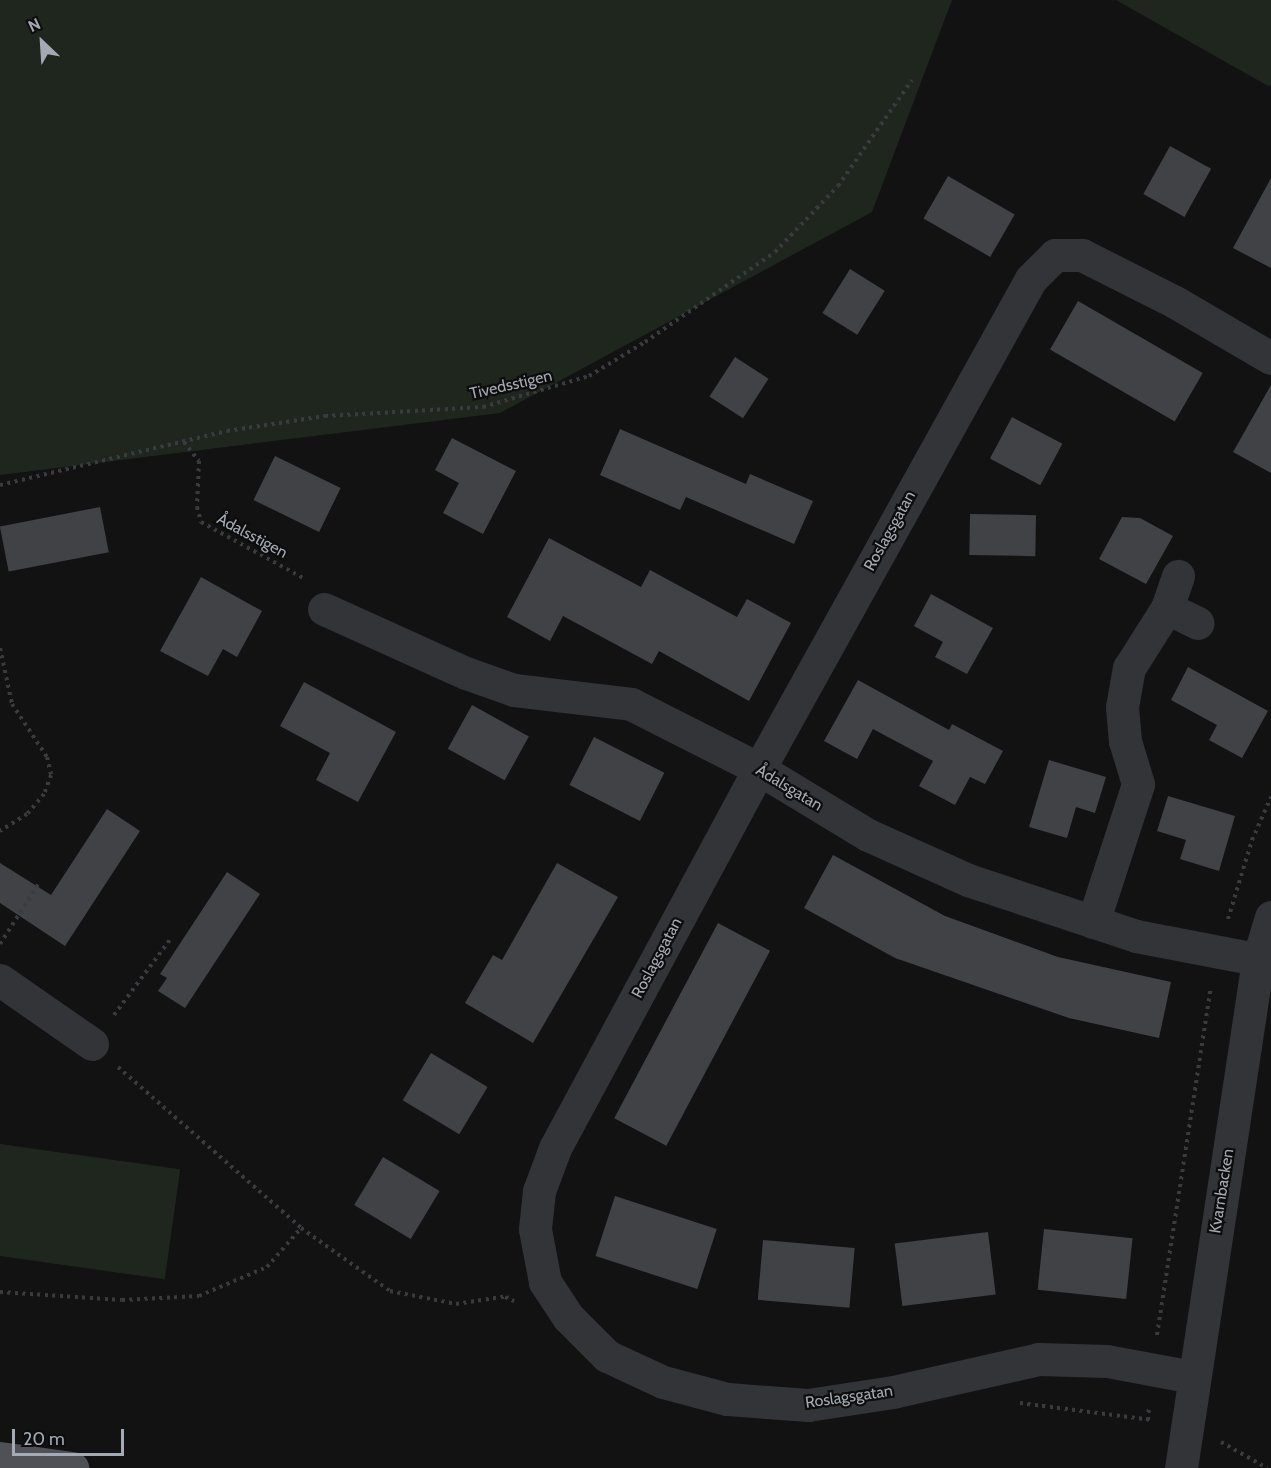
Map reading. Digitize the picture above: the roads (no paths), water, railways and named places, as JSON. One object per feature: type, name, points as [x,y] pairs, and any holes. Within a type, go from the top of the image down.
[{"type":"main road","points":[[0,1458],[72,1468]]},
{"type":"street","name":"Roslagsgatan","points":[[1193,1377],[1107,1361],[1039,1359],[894,1392],[808,1405],[727,1399],[663,1382],[607,1356],[568,1317],[545,1282],[535,1229],[539,1191],[555,1148],[759,769],[1031,279],[1055,255],[1082,255],[1175,302],[1271,358]]},
{"type":"street","points":[[1093,922],[1138,784],[1125,741],[1122,707],[1129,668],[1167,608],[1178,576]]},
{"type":"street","points":[[1167,608],[1198,623]]},
{"type":"street","name":"Ådalsgatan","points":[[324,609],[466,674],[514,690],[631,704],[759,769],[868,835],[968,880],[1136,936],[1264,961]]},
{"type":"street","name":"Kvarnbacken","points":[[1181,1468],[1193,1377],[1271,917]]},
{"type":"street","points":[[0,980],[80,1035]]}]
